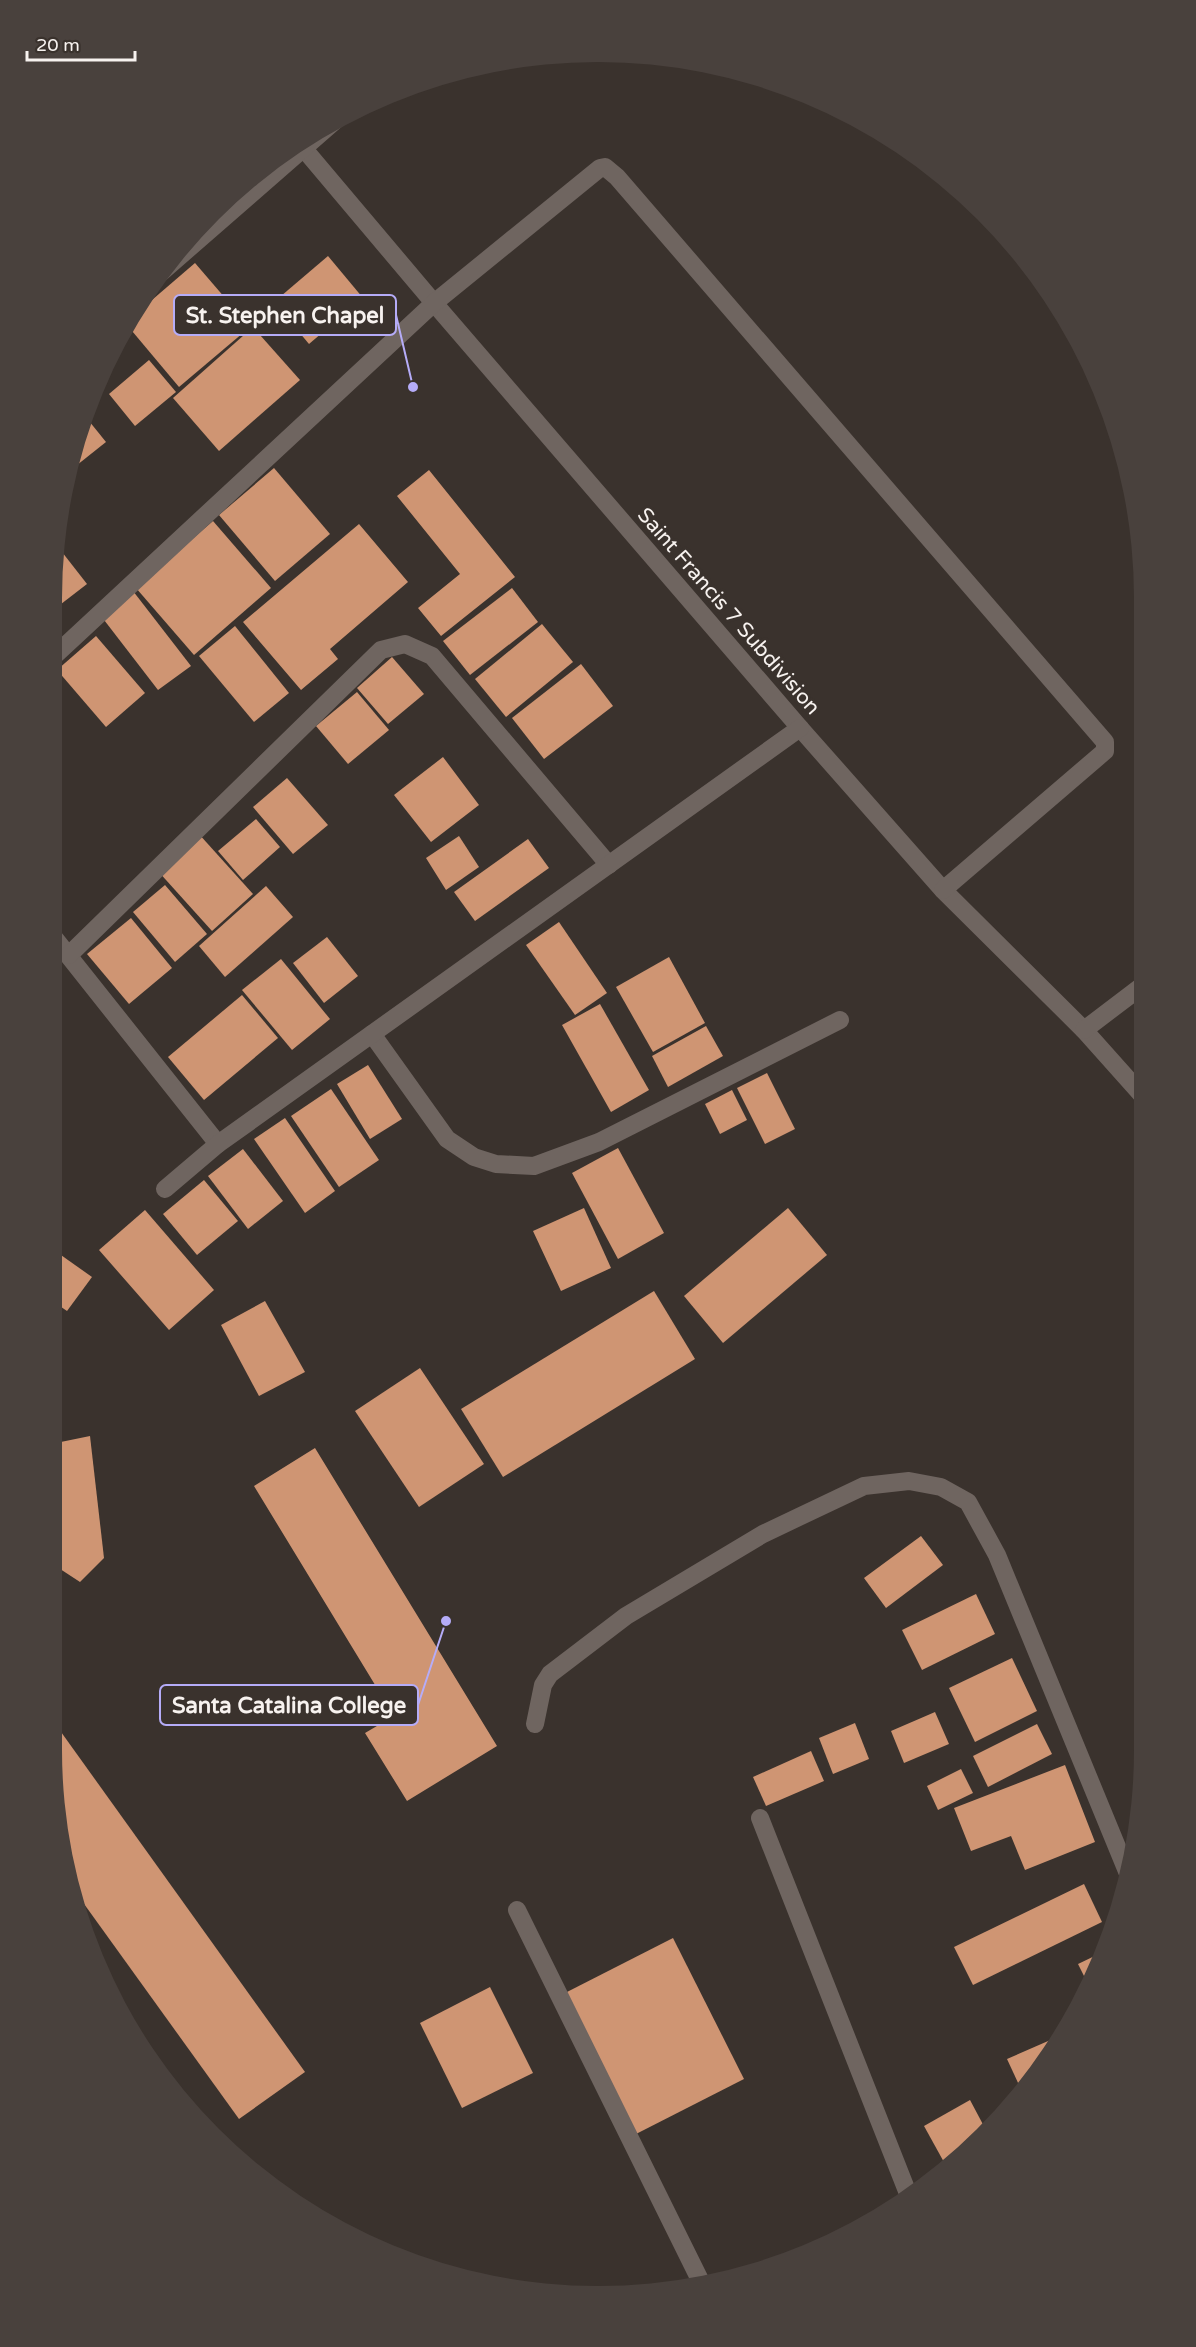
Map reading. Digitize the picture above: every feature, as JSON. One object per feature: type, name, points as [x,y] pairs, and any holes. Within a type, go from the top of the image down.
[{"type":"street","name":"Saint Francis 7 Subdivision","points":[[304,149],[800,728],[943,890],[1084,1030],[1134,1086]]},
{"type":"street","points":[[62,649],[434,303],[600,168],[605,167],[632,195],[1105,742],[1105,751],[943,890]]},
{"type":"street","points":[[211,227],[276,168]]},
{"type":"street","points":[[69,955],[381,650],[405,644],[432,656],[609,865]]},
{"type":"street","points":[[165,1189],[218,1144],[800,728]]},
{"type":"street","points":[[62,947],[218,1144]]},
{"type":"street","points":[[1084,1030],[1134,992]]},
{"type":"street","points":[[372,1034],[447,1139],[474,1157],[496,1164],[534,1166],[599,1142],[840,1020]]},
{"type":"street","points":[[535,1724],[543,1685],[549,1674],[626,1616],[764,1534],[864,1486],[909,1481],[941,1487],[968,1502],[997,1555],[1123,1860]]},
{"type":"street","points":[[760,1818],[906,2188]]},
{"type":"street","points":[[517,1910],[698,2276]]},
{"type":"building","points":[[328,256],[363,298],[309,344],[274,302]]},
{"type":"building","points":[[195,263],[250,327],[179,387],[132,331],[152,300]]},
{"type":"building","points":[[253,327],[300,380],[219,451],[173,398]]},
{"type":"building","points":[[149,360],[176,392],[135,426],[109,394]]},
{"type":"building","points":[[91,423],[106,442],[79,464]]},
{"type":"building","points":[[274,468],[330,534],[275,581],[219,515]]},
{"type":"building","points":[[429,470],[515,577],[441,636],[418,608],[460,574],[397,496]]},
{"type":"building","points":[[213,521],[271,588],[194,655],[136,588]]},
{"type":"building","points":[[359,524],[408,582],[330,649],[338,659],[301,690],[243,622]]},
{"type":"building","points":[[64,554],[87,584],[62,603]]},
{"type":"building","points":[[512,588],[538,622],[470,675],[443,641]]},
{"type":"building","points":[[133,591],[191,666],[158,690],[101,616]]},
{"type":"building","points":[[542,624],[573,662],[506,717],[475,679]]},
{"type":"building","points":[[235,626],[289,693],[254,722],[199,656]]},
{"type":"building","points":[[96,636],[145,693],[106,727],[62,676],[62,666]]},
{"type":"building","points":[[392,657],[424,694],[388,724],[357,688]]},
{"type":"building","points":[[581,664],[613,706],[544,759],[512,718]]},
{"type":"building","points":[[357,692],[389,730],[348,764],[316,726]]},
{"type":"building","points":[[443,757],[479,805],[431,842],[394,795]]},
{"type":"building","points":[[287,778],[328,825],[293,854],[253,807]]},
{"type":"building","points":[[256,819],[280,847],[243,880],[218,851]]},
{"type":"building","points":[[198,833],[253,894],[212,931],[157,870]]},
{"type":"building","points":[[459,836],[479,867],[446,890],[426,858]]},
{"type":"building","points":[[528,839],[549,868],[475,921],[454,892]]},
{"type":"building","points":[[165,885],[207,934],[175,962],[133,912]]},
{"type":"building","points":[[266,886],[293,917],[225,977],[199,946]]},
{"type":"building","points":[[131,918],[172,968],[129,1004],[87,954]]},
{"type":"building","points":[[559,922],[607,993],[575,1015],[526,945]]},
{"type":"building","points":[[327,937],[358,976],[324,1003],[293,963]]},
{"type":"building","points":[[669,957],[705,1023],[653,1052],[616,987]]},
{"type":"building","points":[[281,959],[330,1019],[292,1050],[242,990]]},
{"type":"building","points":[[242,995],[278,1038],[204,1100],[168,1057]]},
{"type":"building","points":[[600,1004],[649,1090],[611,1112],[562,1025]]},
{"type":"building","points":[[706,1026],[723,1056],[668,1087],[652,1056]]},
{"type":"building","points":[[368,1065],[402,1119],[370,1139],[337,1084]]},
{"type":"building","points":[[767,1073],[795,1129],[765,1144],[737,1088]]},
{"type":"building","points":[[331,1089],[379,1160],[339,1187],[291,1116]]},
{"type":"building","points":[[732,1090],[747,1120],[720,1134],[705,1104]]},
{"type":"building","points":[[285,1118],[335,1191],[305,1213],[254,1139]]},
{"type":"building","points":[[618,1148],[664,1233],[618,1259],[572,1173]]},
{"type":"building","points":[[243,1149],[283,1201],[248,1229],[208,1176]]},
{"type":"building","points":[[204,1180],[238,1221],[197,1255],[163,1214]]},
{"type":"building","points":[[584,1208],[611,1268],[561,1291],[533,1231]]},
{"type":"building","points":[[788,1208],[827,1255],[723,1343],[684,1296]]},
{"type":"building","points":[[145,1210],[214,1290],[169,1330],[99,1250]]},
{"type":"building","points":[[62,1256],[92,1277],[67,1311],[62,1308]]},
{"type":"building","points":[[654,1291],[695,1359],[503,1477],[461,1409]]},
{"type":"building","points":[[265,1301],[305,1372],[259,1396],[221,1325]]},
{"type":"building","points":[[420,1368],[484,1464],[419,1507],[355,1411]]},
{"type":"building","points":[[90,1436],[104,1558],[80,1582],[62,1570],[62,1442]]},
{"type":"building","points":[[315,1448],[497,1746],[407,1801],[365,1733],[394,1716],[254,1486]]},
{"type":"building","points":[[921,1536],[943,1565],[886,1608],[864,1578]]},
{"type":"building","points":[[976,1594],[995,1634],[922,1670],[902,1630]]},
{"type":"building","points":[[1012,1658],[1037,1711],[975,1742],[949,1688]]},
{"type":"building","points":[[935,1712],[949,1744],[904,1763],[891,1731]]},
{"type":"building","points":[[855,1723],[869,1759],[833,1774],[819,1738]]},
{"type":"building","points":[[1037,1724],[1052,1754],[988,1787],[973,1756]]},
{"type":"building","points":[[62,1733],[305,2072],[239,2119],[85,1906],[66,1819]]},
{"type":"building","points":[[811,1751],[824,1781],[766,1806],[753,1777]]},
{"type":"building","points":[[1065,1765],[1095,1842],[1025,1870],[1011,1836],[971,1851],[954,1808]]},
{"type":"building","points":[[961,1769],[973,1793],[938,1810],[927,1786]]},
{"type":"building","points":[[1084,1884],[1102,1922],[973,1985],[954,1947]]},
{"type":"building","points":[[673,1938],[744,2079],[636,2134],[565,1993]]},
{"type":"building","points":[[1093,1957],[1084,1976],[1078,1964]]},
{"type":"building","points":[[490,1987],[533,2073],[462,2108],[420,2023]]},
{"type":"building","points":[[1048,2041],[1018,2083],[1007,2059]]},
{"type":"building","points":[[970,2100],[982,2123],[943,2160],[924,2126]]},
{"type":"place","name":"St. Stephen Chapel","points":[[413,387]]},
{"type":"place","name":"Santa Catalina College","points":[[446,1621]]}]
